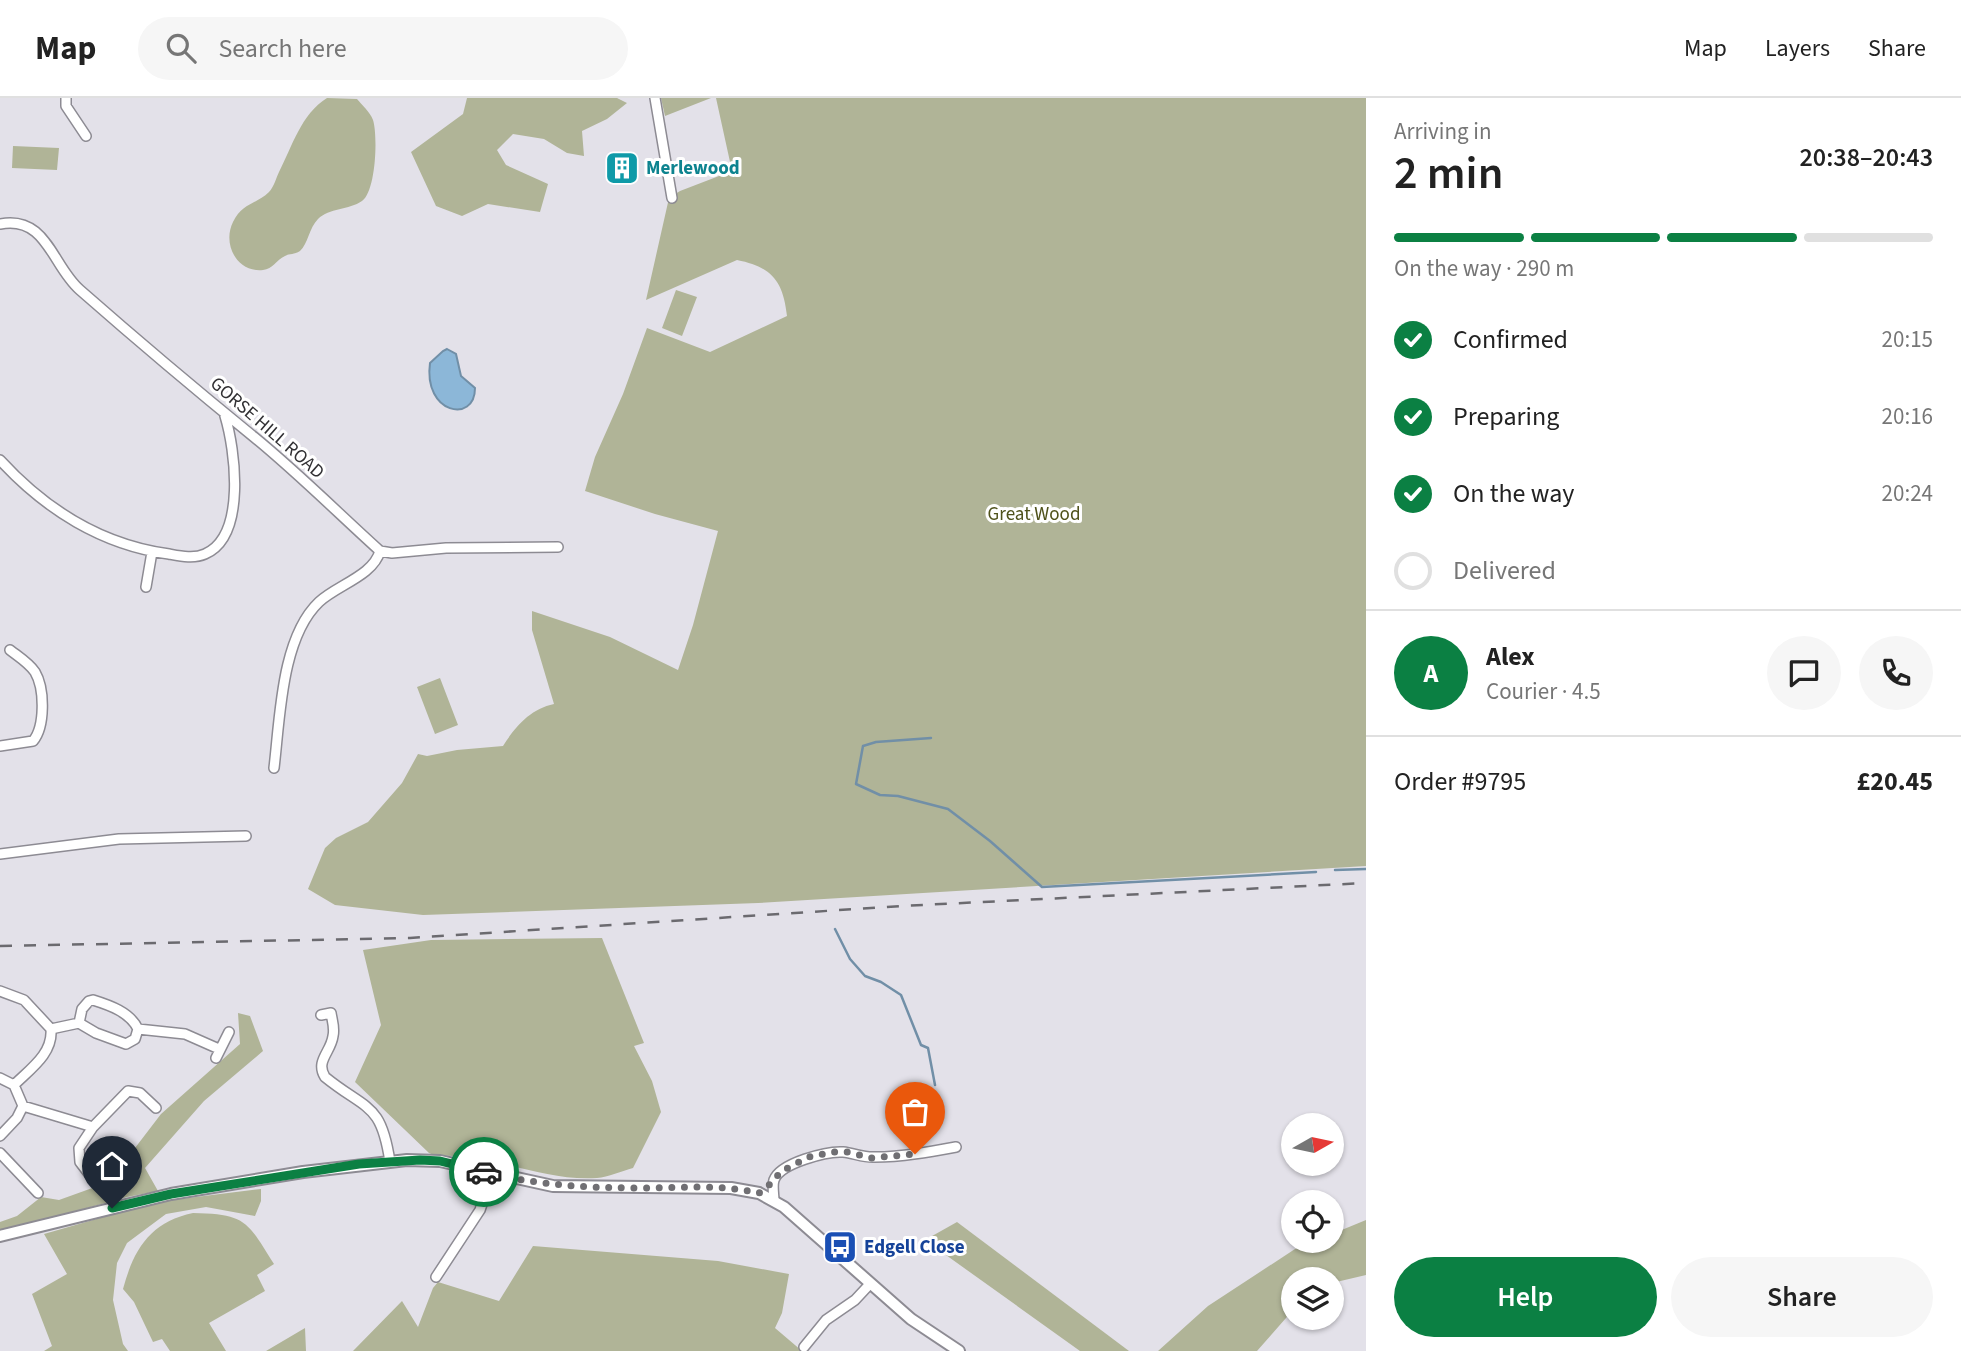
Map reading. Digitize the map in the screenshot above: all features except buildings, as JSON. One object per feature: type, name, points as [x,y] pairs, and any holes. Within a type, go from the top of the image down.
[{"type":"street","points":[[66,98],[65,106],[86,136]]},
{"type":"street","points":[[655,98],[673,198]]},
{"type":"street","name":"GORSE HILL ROAD","points":[[0,224],[21,224],[43,238],[74,284],[225,416],[254,438],[380,551]]},
{"type":"street","points":[[0,460],[46,502],[85,528],[152,552],[189,557],[204,555],[223,537],[233,505],[236,469],[225,416]]},
{"type":"street","points":[[274,768],[281,696],[302,627],[319,602],[375,563],[380,551],[392,553],[446,548],[558,547]]},
{"type":"street","points":[[146,587],[152,552]]},
{"type":"street","points":[[0,746],[33,741],[42,725],[38,681],[34,671],[10,650]]},
{"type":"street","points":[[0,854],[119,839],[246,836]]},
{"type":"street","points":[[0,991],[24,1000],[51,1029],[52,1039],[48,1050],[14,1085]]},
{"type":"street","points":[[51,1029],[79,1023],[96,1033],[126,1044],[135,1039],[138,1029],[134,1020],[93,1000],[82,1009],[79,1023]]},
{"type":"street","points":[[321,1014],[331,1013],[334,1034],[322,1061],[321,1072],[380,1119],[390,1162]]},
{"type":"street","points":[[138,1029],[185,1034],[217,1054],[229,1032]]},
{"type":"street","points":[[0,1078],[14,1085],[23,1106],[17,1118],[0,1136]]},
{"type":"street","points":[[93,1179],[80,1162],[79,1148],[93,1127],[128,1091],[140,1093],[156,1108]]},
{"type":"street","points":[[23,1106],[93,1127]]},
{"type":"street","points":[[759,1193],[774,1181],[780,1172],[809,1157],[847,1152],[872,1158],[956,1147]]},
{"type":"street","points":[[0,1153],[38,1193]]},
{"type":"street","points":[[0,1236],[171,1194],[303,1172],[390,1162],[440,1161],[552,1186],[715,1187],[759,1193],[774,1201],[869,1285],[911,1319],[959,1351]]},
{"type":"street","points":[[436,1277],[480,1210],[492,1174]]},
{"type":"street","points":[[774,1181],[774,1201]]},
{"type":"street","points":[[804,1347],[826,1320],[855,1300],[869,1285]]},
{"type":"green space","points":[[327,98],[357,99],[373,120],[375,163],[367,195],[357,204],[318,219],[300,251],[285,256],[263,270],[246,267],[239,262],[231,248],[229,239],[233,222],[245,207],[271,190],[304,122]]},
{"type":"green space","points":[[467,98],[617,98],[627,103],[607,119],[582,131],[584,156],[567,153],[544,139],[513,134],[497,150],[506,165],[548,184],[540,212],[488,204],[462,216],[436,206],[411,152],[463,114]]},
{"type":"green space","points":[[661,98],[711,98],[665,116]]},
{"type":"green space","name":"Great Wood","points":[[716,98],[1366,98],[1366,866],[758,903],[423,915],[335,905],[308,889],[325,848],[336,838],[368,822],[402,783],[418,754],[427,756],[503,746],[524,720],[545,706],[554,704],[532,630],[532,611],[610,637],[678,670],[718,531],[585,491],[595,457],[623,394],[647,328],[710,352],[787,316],[782,293],[774,278],[759,267],[737,260],[646,300],[669,198],[680,191],[732,171]]},
{"type":"green space","points":[[13,146],[59,148],[57,170],[12,168]]},
{"type":"green space","points":[[676,290],[697,297],[682,336],[662,328]]},
{"type":"green space","points":[[440,678],[458,725],[435,734],[417,687]]},
{"type":"green space","points":[[602,938],[644,1043],[634,1046],[652,1081],[661,1112],[633,1168],[601,1177],[577,1178],[476,1158],[436,1156],[429,1153],[355,1082],[381,1025],[363,950],[431,940]]},
{"type":"green space","points":[[238,1013],[250,1016],[263,1051],[204,1101],[145,1168],[158,1191],[0,1232],[0,1222],[17,1216],[41,1197],[59,1200],[109,1182],[161,1114],[240,1044]]},
{"type":"green space","points":[[261,1189],[261,1201],[255,1216],[206,1207],[166,1214],[127,1243],[117,1263],[113,1300],[123,1344],[128,1351],[44,1351],[52,1346],[32,1294],[67,1274],[44,1234],[156,1202]]},
{"type":"green space","points":[[193,1213],[224,1215],[243,1223],[257,1238],[274,1264],[257,1275],[265,1291],[209,1323],[226,1351],[170,1351],[162,1339],[153,1342],[134,1302],[123,1289],[127,1274],[146,1239],[166,1223]]},
{"type":"green space","points":[[1366,1220],[1366,1275],[1344,1280],[1344,1267],[1281,1267],[1281,1324],[1257,1351],[1158,1351],[1208,1306],[1289,1253],[1344,1253],[1344,1229]]},
{"type":"green space","points":[[957,1222],[1129,1351],[1080,1351],[925,1240]]},
{"type":"green space","points":[[533,1246],[718,1261],[789,1274],[782,1313],[775,1328],[802,1351],[353,1351],[402,1301],[418,1327],[433,1288],[438,1282],[499,1301]]},
{"type":"green space","points":[[305,1328],[306,1351],[266,1351]]},
{"type":"water","points":[[447,349],[456,354],[461,376],[475,388],[473,399],[467,406],[459,409],[441,403],[430,380],[430,363]]},
{"type":"waterway","points":[[931,738],[876,742],[863,746],[856,784],[880,795],[898,796],[948,809],[990,841],[1042,887],[1316,872]]},
{"type":"waterway","points":[[1335,870],[1366,869]]},
{"type":"waterway","points":[[835,929],[850,959],[865,976],[881,982],[901,995],[921,1045],[928,1048],[935,1085]]},
{"type":"railway","points":[[0,946],[410,938],[902,906],[1366,883]]},
{"type":"way so far","points":[[484,1172],[552,1186],[715,1187],[759,1193],[774,1181],[780,1172],[809,1157],[834,1152],[872,1158],[915,1154]]},
{"type":"place","name":"Merlewood","points":[[622,168]]},
{"type":"place","name":"Edgell Close","points":[[840,1247]]},
{"type":"route","points":[[112,1208],[171,1194],[359,1164],[407,1160],[440,1161],[484,1172]]}]
